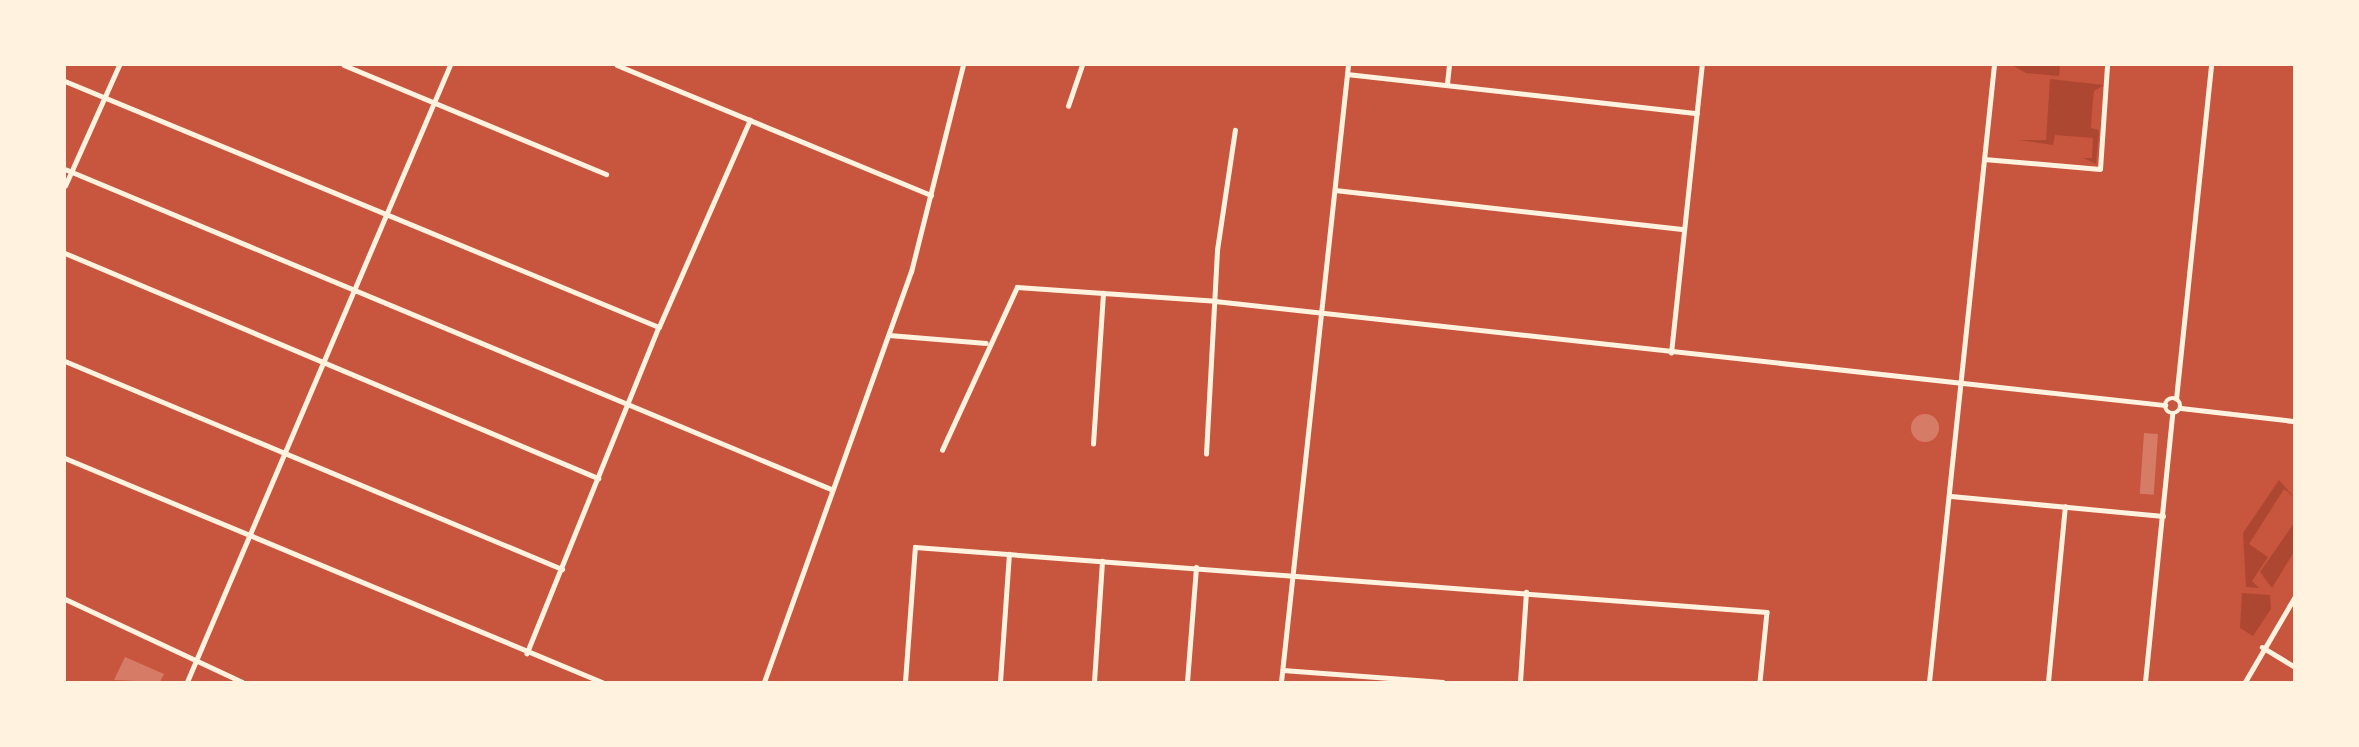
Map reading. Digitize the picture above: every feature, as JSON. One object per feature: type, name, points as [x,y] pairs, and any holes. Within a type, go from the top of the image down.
[{"type":"street","points":[[65,186],[118,65]]},
{"type":"street","points":[[344,65],[606,174]]},
{"type":"street","points":[[187,682],[253,536],[354,292],[390,214],[450,65]]},
{"type":"street","points":[[617,65],[931,195]]},
{"type":"street","points":[[764,682],[831,489],[889,335],[931,195],[963,65]]},
{"type":"street","points":[[1068,106],[1082,65]]},
{"type":"street","points":[[1281,682],[1348,65]]},
{"type":"street","points":[[1447,84],[1449,65]]},
{"type":"street","points":[[1671,352],[1702,65]]},
{"type":"street","points":[[1929,682],[1951,496],[1994,65]]},
{"type":"street","points":[[1984,159],[2100,169],[2107,65]]},
{"type":"street","points":[[2181,408],[2176,399],[2211,65]]},
{"type":"street","points":[[1346,74],[1697,113]]},
{"type":"street","points":[[65,81],[659,327]]},
{"type":"street","points":[[527,653],[659,327],[750,120]]},
{"type":"street","points":[[1206,454],[1215,301],[1235,130]]},
{"type":"street","points":[[65,169],[831,489]]},
{"type":"street","points":[[1335,190],[1684,229]]},
{"type":"street","points":[[65,254],[598,478]]},
{"type":"street","points":[[942,450],[986,344],[1017,287],[1215,301],[1961,385],[2165,405],[2176,399]]},
{"type":"street","points":[[1093,444],[1103,293]]},
{"type":"street","points":[[889,335],[986,344]]},
{"type":"street","points":[[65,361],[562,569]]},
{"type":"street","points":[[2145,682],[2172,414],[2165,405]]},
{"type":"street","points":[[2172,414],[2181,408],[2294,421]]},
{"type":"street","points":[[65,458],[527,653],[602,682]]},
{"type":"street","points":[[1951,496],[2163,516]]},
{"type":"street","points":[[2048,682],[2065,507]]},
{"type":"street","points":[[905,682],[915,547],[1767,612],[1760,682]]},
{"type":"street","points":[[1000,682],[1009,554]]},
{"type":"street","points":[[1094,682],[1102,561]]},
{"type":"street","points":[[1187,682],[1196,567]]},
{"type":"street","points":[[1520,682],[1526,592]]},
{"type":"street","points":[[65,598],[242,682]]},
{"type":"street","points":[[2245,682],[2262,647],[2294,598]]},
{"type":"street","points":[[2262,647],[2294,666]]},
{"type":"street","points":[[1283,670],[1443,682]]},
{"type":"shaded area","points":[[2012,65],[2060,65],[2059,76],[2026,73]]},
{"type":"shaded area","points":[[2050,79],[2104,85],[2094,91],[2092,110],[2091,128],[2099,130],[2096,164],[2083,158],[2092,158],[2093,138],[2055,135],[2053,145],[2019,140],[2046,140]]},
{"type":"shaded area","points":[[2279,480],[2294,497],[2284,489],[2249,544],[2268,557],[2252,581],[2259,588],[2246,587],[2243,533]]},
{"type":"shaded area","points":[[2294,523],[2294,552],[2272,588],[2260,572]]},
{"type":"shaded area","points":[[2242,593],[2270,595],[2271,609],[2253,636],[2240,628]]},
{"type":"building","points":[[1925,414],[1935,418],[1939,428],[1935,438],[1925,442],[1915,438],[1911,428],[1915,418]]},
{"type":"building","points":[[2144,433],[2158,434],[2154,495],[2140,494]]},
{"type":"building","points":[[125,657],[164,674],[160,682],[114,680]]}]
